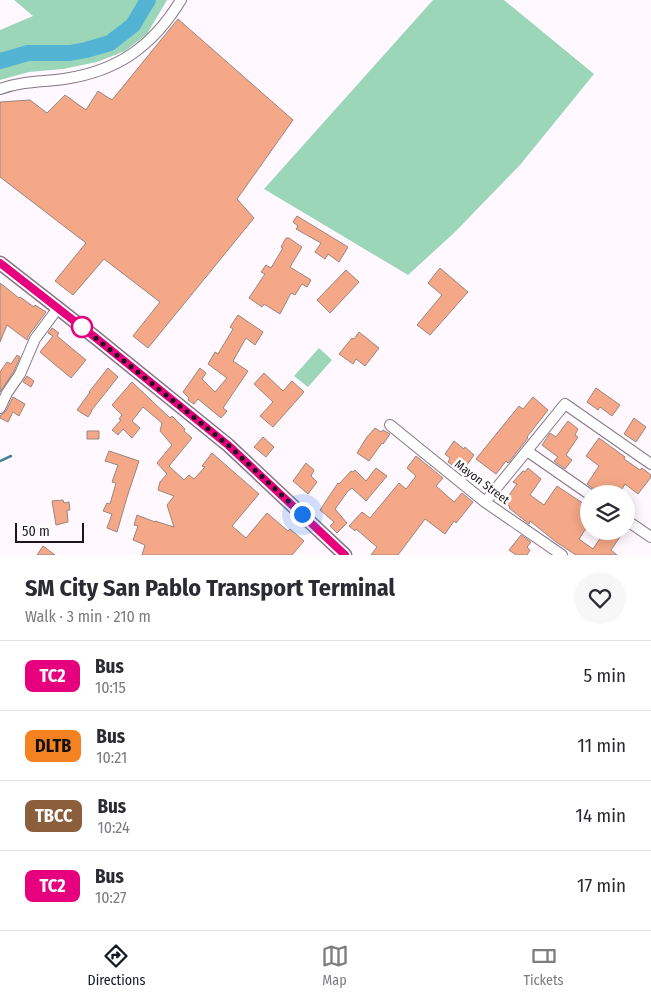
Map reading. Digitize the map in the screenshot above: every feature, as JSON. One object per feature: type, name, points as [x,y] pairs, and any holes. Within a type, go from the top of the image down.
[{"type":"main road","points":[[0,263],[228,445],[345,555]]},
{"type":"street","points":[[0,89],[35,81],[78,76],[106,68],[124,60],[144,46],[169,19],[181,0]]},
{"type":"street","points":[[0,408],[7,392],[20,374],[35,339],[58,308]]},
{"type":"street","points":[[485,502],[565,404],[651,464]]},
{"type":"street","name":"Mayon Street","points":[[390,425],[485,502],[562,555]]},
{"type":"street","points":[[527,451],[580,488]]},
{"type":"street","points":[[635,526],[651,537]]},
{"type":"green space","points":[[14,0],[167,0],[147,34],[125,51],[97,62],[63,69],[29,72],[0,80],[0,30],[33,16]]},
{"type":"green space","points":[[433,0],[504,0],[594,74],[520,165],[454,233],[408,275],[264,189]]},
{"type":"green space","points":[[319,348],[332,360],[308,387],[294,376]]},
{"type":"building","points":[[178,19],[293,120],[237,199],[254,218],[148,348],[133,336],[160,302],[104,259],[73,295],[55,281],[86,243],[0,177],[0,102],[30,100],[47,113],[65,95],[86,110],[98,91],[112,100]]},
{"type":"building","points":[[297,216],[348,247],[339,262],[328,254],[325,259],[315,252],[321,243],[296,229],[298,226],[293,222]]},
{"type":"building","points":[[286,238],[302,247],[290,267],[311,280],[307,287],[302,284],[295,295],[291,293],[280,314],[264,304],[262,307],[249,298],[265,274],[261,272],[266,265],[271,268],[283,248],[281,247]]},
{"type":"building","points":[[440,268],[468,292],[430,335],[417,325],[442,295],[428,283]]},
{"type":"building","points":[[346,270],[359,282],[330,313],[317,300]]},
{"type":"building","points":[[0,283],[19,298],[46,312],[27,340],[7,325],[0,342]]},
{"type":"building","points":[[238,315],[263,332],[255,345],[246,338],[233,361],[248,371],[223,408],[227,411],[221,418],[198,399],[194,404],[188,400],[189,398],[183,392],[200,368],[206,373],[202,379],[215,392],[227,378],[208,364],[215,352],[218,354],[233,329],[230,327]]},
{"type":"building","points":[[52,328],[59,333],[57,336],[86,360],[71,378],[40,352],[53,336],[48,333]]},
{"type":"building","points":[[359,332],[379,348],[365,366],[356,359],[353,364],[339,354]]},
{"type":"building","points":[[17,355],[20,357],[14,371],[0,392],[0,372],[7,362],[11,364]]},
{"type":"building","points":[[108,368],[118,377],[88,417],[77,410]]},
{"type":"building","points":[[264,373],[283,391],[292,381],[304,392],[273,427],[260,416],[273,402],[254,384]]},
{"type":"building","points":[[27,376],[34,381],[31,387],[23,382]]},
{"type":"building","points":[[132,382],[170,418],[172,416],[192,438],[169,466],[184,480],[189,475],[194,479],[205,467],[202,466],[212,453],[259,494],[232,526],[246,538],[267,513],[288,531],[290,529],[304,541],[292,555],[142,555],[145,545],[133,540],[138,526],[134,525],[137,515],[174,527],[167,505],[174,496],[158,490],[160,482],[167,474],[157,463],[172,445],[160,431],[162,423],[143,407],[132,421],[140,428],[132,438],[123,429],[118,435],[112,430],[121,420],[119,419],[122,415],[112,405]]},
{"type":"building","points":[[596,388],[620,405],[612,416],[600,407],[598,410],[587,402]]},
{"type":"building","points":[[13,397],[25,404],[19,416],[13,412],[8,422],[0,418],[0,416],[6,411]]},
{"type":"building","points":[[533,397],[548,410],[508,463],[506,461],[496,474],[476,459],[519,406],[523,409]]},
{"type":"building","points":[[634,418],[646,427],[636,442],[624,434]]},
{"type":"building","points":[[568,421],[578,429],[575,435],[578,437],[566,455],[572,460],[565,469],[554,461],[558,457],[542,445],[550,433],[556,437]]},
{"type":"building","points":[[375,428],[390,434],[369,461],[357,453]]},
{"type":"building","points":[[87,431],[99,431],[99,439],[87,439]]},
{"type":"building","points":[[263,437],[274,447],[266,457],[254,447]]},
{"type":"building","points":[[599,438],[625,457],[624,459],[640,470],[642,468],[651,477],[638,494],[635,492],[635,485],[588,485],[587,484],[599,466],[586,456]]},
{"type":"building","points":[[454,441],[474,455],[464,469],[457,464],[455,467],[448,462],[450,458],[445,454]]},
{"type":"building","points":[[109,451],[139,461],[117,532],[107,528],[112,514],[103,511],[107,503],[110,504],[116,483],[112,482],[118,465],[105,461]]},
{"type":"building","points":[[416,456],[443,478],[436,486],[454,502],[462,493],[473,502],[456,523],[454,521],[445,534],[425,519],[398,555],[371,555],[377,547],[356,529],[355,531],[349,526],[362,512],[370,518],[399,483],[406,489],[416,476],[407,468]]},
{"type":"building","points":[[306,463],[314,470],[311,476],[317,482],[308,494],[293,481]]},
{"type":"building","points":[[376,468],[387,476],[366,501],[352,488],[335,509],[347,523],[337,533],[330,526],[334,522],[320,510],[338,483],[351,471],[355,470],[366,481]]},
{"type":"building","points":[[528,468],[541,479],[530,495],[544,505],[557,486],[580,501],[579,539],[593,549],[599,540],[618,540],[611,550],[617,555],[576,555],[530,521],[529,524],[509,508],[504,502],[517,484],[513,482],[523,471],[525,472]]},
{"type":"building","points":[[63,500],[64,503],[69,502],[70,510],[67,510],[68,522],[56,525],[52,501]]},
{"type":"building","points":[[521,535],[531,542],[527,547],[530,550],[527,555],[516,555],[509,550]]},
{"type":"building","points":[[43,546],[55,555],[37,555]]},
{"type":"waterway","points":[[0,61],[28,53],[70,53],[110,43],[133,25],[148,0]]},
{"type":"waterway","points":[[0,461],[11,456]]},
{"type":"bus line","name":"TC2","points":[[0,263],[228,445],[345,555]]},
{"type":"route","points":[[82,327],[228,445],[302,514]]}]
